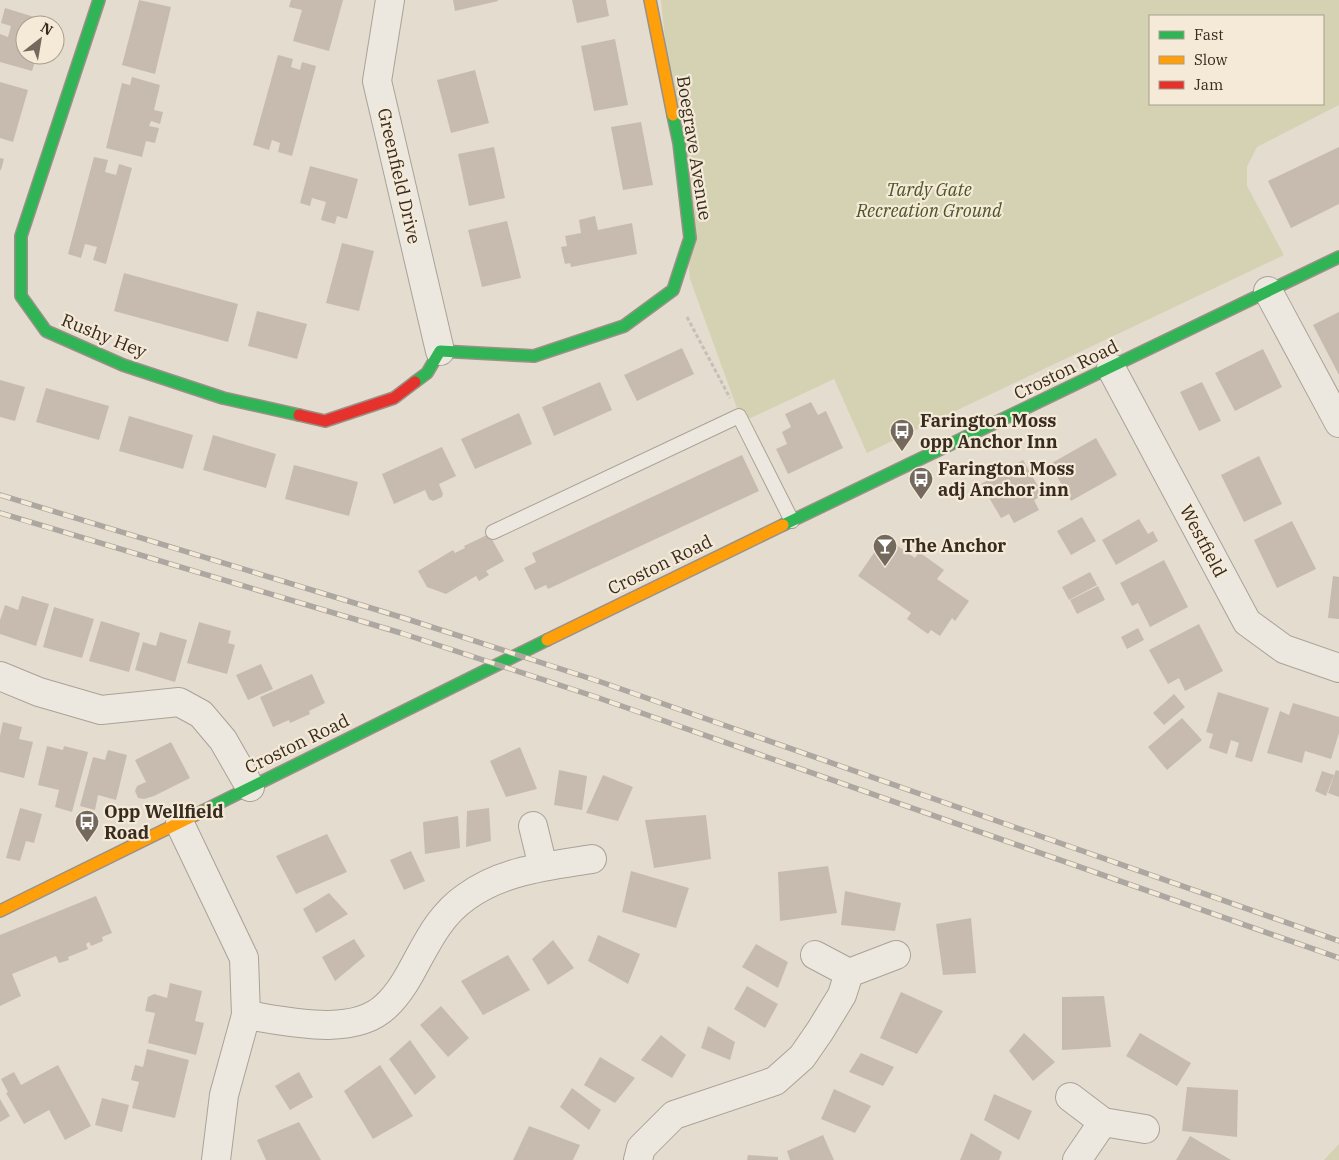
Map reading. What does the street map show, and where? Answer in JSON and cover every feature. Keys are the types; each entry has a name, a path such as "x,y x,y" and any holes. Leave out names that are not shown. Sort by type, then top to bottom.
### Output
{"street":[{"name":"Rushy Hey","path":"99,0 21,236 21,296 46,332 123,365 223,398 326,421 394,398 427,373 440,351"},
{"name":"Greenfield Drive","path":"390,0 377,81 440,351"},
{"name":"Boegrave Avenue","path":"650,0 678,142 690,238 673,290"},
{"name":"Croston Road","path":"0,911 180,824 250,787 792,520 1339,257"},
{"path":"440,351 534,356 624,326 673,290"},
{"path":"1268,291 1339,423"},
{"name":"Westfield","path":"1111,368 1247,622 1284,649 1339,668"},
{"path":"0,676 39,692 101,710 179,702 201,714 223,740 250,787"},
{"path":"180,824 244,958 246,1015 224,1095 216,1160"},
{"path":"533,826 543,867"},
{"path":"246,1015 320,1027 365,1019 385,1007 403,986 439,922 465,897 488,882 543,867 592,859"},
{"path":"815,955 849,973 896,955"},
{"path":"638,1160 641,1148 674,1115 775,1081 802,1057 842,995 849,973"},
{"path":"1070,1097 1103,1122 1146,1129"},
{"path":"1076,1160 1103,1122"}],"lane":[{"path":"493,532 739,416 792,520"}],"path":[{"path":"673,290 739,416"}],"green space":[{"name":"Tardy Gate Recreation Ground","path":"661,0 1339,0 1339,105 1257,147 1247,167 1247,186 1284,255 867,453 834,379 742,422 690,279"},
{"path":"1339,1144 1339,1160 1324,1160"}],"building":[{"path":"139,0 171,7 155,74 122,65"},
{"path":"291,0 343,0 329,51 293,41 302,10 289,7"},
{"path":"453,0 498,0 498,1 455,11"},
{"path":"572,0 606,0 609,16 577,23"},
{"path":"5,8 28,15 15,15 15,65 34,65 32,71 0,62 0,34 8,37 11,26 1,23"},
{"path":"615,39 628,105 594,111 581,46"},
{"path":"278,55 293,59 291,67 300,70 302,62 316,66 292,156 278,152 280,143 272,140 269,150 253,145"},
{"path":"475,70 489,123 451,133 437,80"},
{"path":"132,77 160,85 154,110 163,112 160,124 151,121 149,126 159,128 155,143 146,141 142,157 106,148 122,83 130,85"},
{"path":"0,82 28,90 13,142 0,138"},
{"path":"641,122 653,185 623,190 611,127"},
{"path":"494,147 505,198 469,206 458,154"},
{"path":"1339,147 1339,204 1291,228 1268,181"},
{"path":"94,157 108,160 105,172 116,175 119,164 132,168 106,264 93,260 97,247 85,244 81,258 68,254"},
{"path":"0,158 4,159 1,170 0,170"},
{"path":"310,166 358,179 347,219 337,216 335,224 321,220 326,202 312,198 310,206 300,203"},
{"path":"595,216 598,230 632,223 637,254 571,267 570,263 565,264 561,247 567,246 565,236 581,233 579,220"},
{"path":"507,221 521,278 482,287 468,230"},
{"path":"342,243 374,251 359,311 326,303"},
{"path":"124,273 238,304 228,342 114,311"},
{"path":"257,311 307,324 297,359 248,346"},
{"path":"1339,312 1339,375 1313,325"},
{"path":"682,348 694,374 637,401 624,375"},
{"path":"1263,349 1282,387 1235,411 1215,373"},
{"path":"0,380 25,387 15,421 0,417"},
{"path":"600,382 612,410 554,436 542,407"},
{"path":"1202,382 1221,421 1199,431 1180,392"},
{"path":"46,388 109,406 99,440 36,422"},
{"path":"811,402 818,415 826,411 843,448 788,474 776,449 787,444 782,432 791,427 785,414"},
{"path":"519,413 532,444 475,469 461,439"},
{"path":"129,416 193,435 183,469 119,451"},
{"path":"213,435 276,454 266,488 203,470"},
{"path":"1096,438 1117,475 1071,501 1050,464"},
{"path":"442,447 456,476 439,484 443,494 442,497 433,501 429,499 425,490 394,504 382,474"},
{"path":"742,455 759,491 548,589 546,585 535,590 524,568 536,562 532,553"},
{"path":"1259,456 1282,504 1244,522 1221,475"},
{"path":"1023,460 1043,495 1034,500 1039,510 1014,523 1009,514 1001,518 981,484"},
{"path":"294,465 358,482 349,516 285,499"},
{"path":"1082,517 1096,541 1071,555 1057,531"},
{"path":"1139,519 1148,534 1153,531 1158,541 1116,565 1102,540"},
{"path":"1292,521 1316,569 1277,588 1254,540"},
{"path":"489,534 504,561 486,571 489,575 479,581 476,576 446,594 427,587 418,571 453,550 455,553 465,548 464,546"},
{"path":"885,537 915,558 919,552 944,570 937,579 969,601 955,621 952,618 940,636 931,630 928,634 907,619 911,613 858,576"},
{"path":"1164,560 1188,607 1150,627 1138,603 1132,606 1120,583"},
{"path":"1090,572 1097,585 1069,600 1062,587"},
{"path":"1333,576 1339,577 1339,619 1328,618"},
{"path":"1098,586 1105,600 1077,614 1070,600"},
{"path":"22,596 49,604 36,646 0,634 0,620 5,605 18,610"},
{"path":"54,607 94,619 82,658 43,647"},
{"path":"101,621 140,633 129,672 89,661"},
{"path":"199,622 231,631 228,643 235,645 227,674 187,663"},
{"path":"1199,624 1223,671 1185,691 1179,678 1168,684 1149,650"},
{"path":"1138,628 1144,640 1127,649 1121,637"},
{"path":"160,632 187,640 175,682 135,670 143,642 156,646"},
{"path":"261,664 273,689 248,700 236,675"},
{"path":"312,674 325,703 309,711 310,714 290,723 289,720 273,727 260,697"},
{"path":"1218,692 1269,708 1252,762 1235,757 1239,743 1231,740 1227,754 1209,748 1213,734 1206,732"},
{"path":"1174,694 1185,707 1164,725 1153,713"},
{"path":"1293,703 1339,717 1339,733 1331,759 1305,751 1302,763 1267,753 1280,711 1289,715"},
{"path":"1182,718 1202,740 1167,770 1148,747"},
{"path":"3,722 22,727 19,739 33,742 24,778 0,772 0,736"},
{"path":"171,742 190,778 154,796 144,799 138,798 135,791 137,786 146,782 135,760"},
{"path":"47,746 63,750 64,746 88,752 72,812 55,807 59,790 38,785"},
{"path":"520,747 537,789 506,797 490,761"},
{"path":"108,750 127,755 116,800 98,795 95,810 80,806 93,757 105,760"},
{"path":"559,770 587,776 582,810 554,805"},
{"path":"1336,770 1339,771 1339,797 1328,793"},
{"path":"1322,771 1334,775 1326,796 1315,791"},
{"path":"603,775 633,787 618,821 586,813"},
{"path":"20,808 42,814 34,843 26,841 20,861 6,858"},
{"path":"489,808 491,841 466,847 467,811"},
{"path":"706,815 711,859 654,868 645,820"},
{"path":"458,816 460,848 425,854 423,822"},
{"path":"327,834 347,872 296,894 276,856"},
{"path":"411,851 425,881 404,890 390,860"},
{"path":"828,866 837,913 780,921 778,872"},
{"path":"631,871 689,888 676,928 622,912"},
{"path":"845,891 901,903 895,931 841,925"},
{"path":"329,893 348,914 316,933 303,909"},
{"path":"96,896 112,933 102,937 103,941 91,946 89,942 86,944 88,949 68,957 69,960 59,963 56,956 12,974 21,996 0,1006 0,935"},
{"path":"971,918 976,973 943,975 936,924"},
{"path":"598,935 640,954 628,984 588,961"},
{"path":"354,939 365,956 335,981 322,957"},
{"path":"553,940 574,968 548,985 532,959"},
{"path":"756,944 788,962 778,988 742,967"},
{"path":"508,955 530,990 483,1015 461,981"},
{"path":"170,983 202,991 195,1021 204,1023 196,1055 148,1043 155,1013 145,1011 148,997 154,994 167,998"},
{"path":"747,986 778,1004 765,1028 734,1009"},
{"path":"901,992 943,1011 917,1054 880,1038"},
{"path":"1104,996 1111,1047 1062,1050 1062,997"},
{"path":"441,1006 469,1038 448,1057 420,1025"},
{"path":"708,1026 735,1042 730,1060 701,1048"},
{"path":"1024,1033 1055,1062 1033,1081 1009,1051"},
{"path":"1140,1033 1191,1063 1177,1086 1126,1056"},
{"path":"661,1035 686,1055 672,1078 641,1060"},
{"path":"410,1040 436,1077 415,1095 389,1059"},
{"path":"147,1049 189,1060 175,1118 132,1108 139,1082 131,1080 135,1065 143,1067"},
{"path":"861,1053 894,1067 883,1086 849,1072"},
{"path":"600,1057 635,1078 615,1103 584,1085"},
{"path":"58,1065 91,1126 65,1140 49,1110 24,1124 6,1093 8,1092 1,1079 14,1072 21,1085"},
{"path":"380,1065 413,1116 373,1139 344,1091"},
{"path":"299,1072 313,1097 290,1110 275,1086"},
{"path":"1187,1087 1238,1090 1237,1137 1182,1131"},
{"path":"572,1088 601,1110 589,1130 560,1107"},
{"path":"834,1089 871,1106 855,1133 821,1119"},
{"path":"994,1094 1032,1111 1019,1140 984,1120"},
{"path":"102,1098 129,1105 122,1132 95,1125"},
{"path":"0,1099 10,1116 0,1122"},
{"path":"299,1122 321,1160 266,1160 257,1140"},
{"path":"529,1126 580,1145 573,1160 513,1160"},
{"path":"971,1133 1002,1152 999,1160 960,1160"},
{"path":"823,1135 834,1160 790,1160 787,1151"},
{"path":"1190,1136 1231,1160 1176,1160"},
{"path":"748,1155 778,1157 778,1160 747,1160"}],"railway":[{"path":"0,495 407,619 601,682 1339,941"},
{"path":"0,513 401,633 596,697 1339,958"}],"traffic: fast":[{"path":"99,0 21,236 21,296 46,331 123,365 223,398 299,415"},
{"path":"415,382 427,373 440,351 534,356 624,326 673,290 690,238 679,143 673,115"},
{"path":"783,525 1339,257"},
{"path":"203,811 547,640"}],"traffic: slow":[{"path":"650,0 673,115"},
{"path":"547,640 783,525"},
{"path":"0,911 203,811"}],"traffic: jam":[{"path":"299,415 325,421 394,398 415,382"}],"place":[{"name":"Farington Moss opp Anchor Inn","path":"902,452"},
{"name":"Farington Moss adj Anchor inn","path":"921,500"},
{"name":"The Anchor","path":"885,567"},
{"name":"Opp Wellfield Road","path":"87,843"}]}
